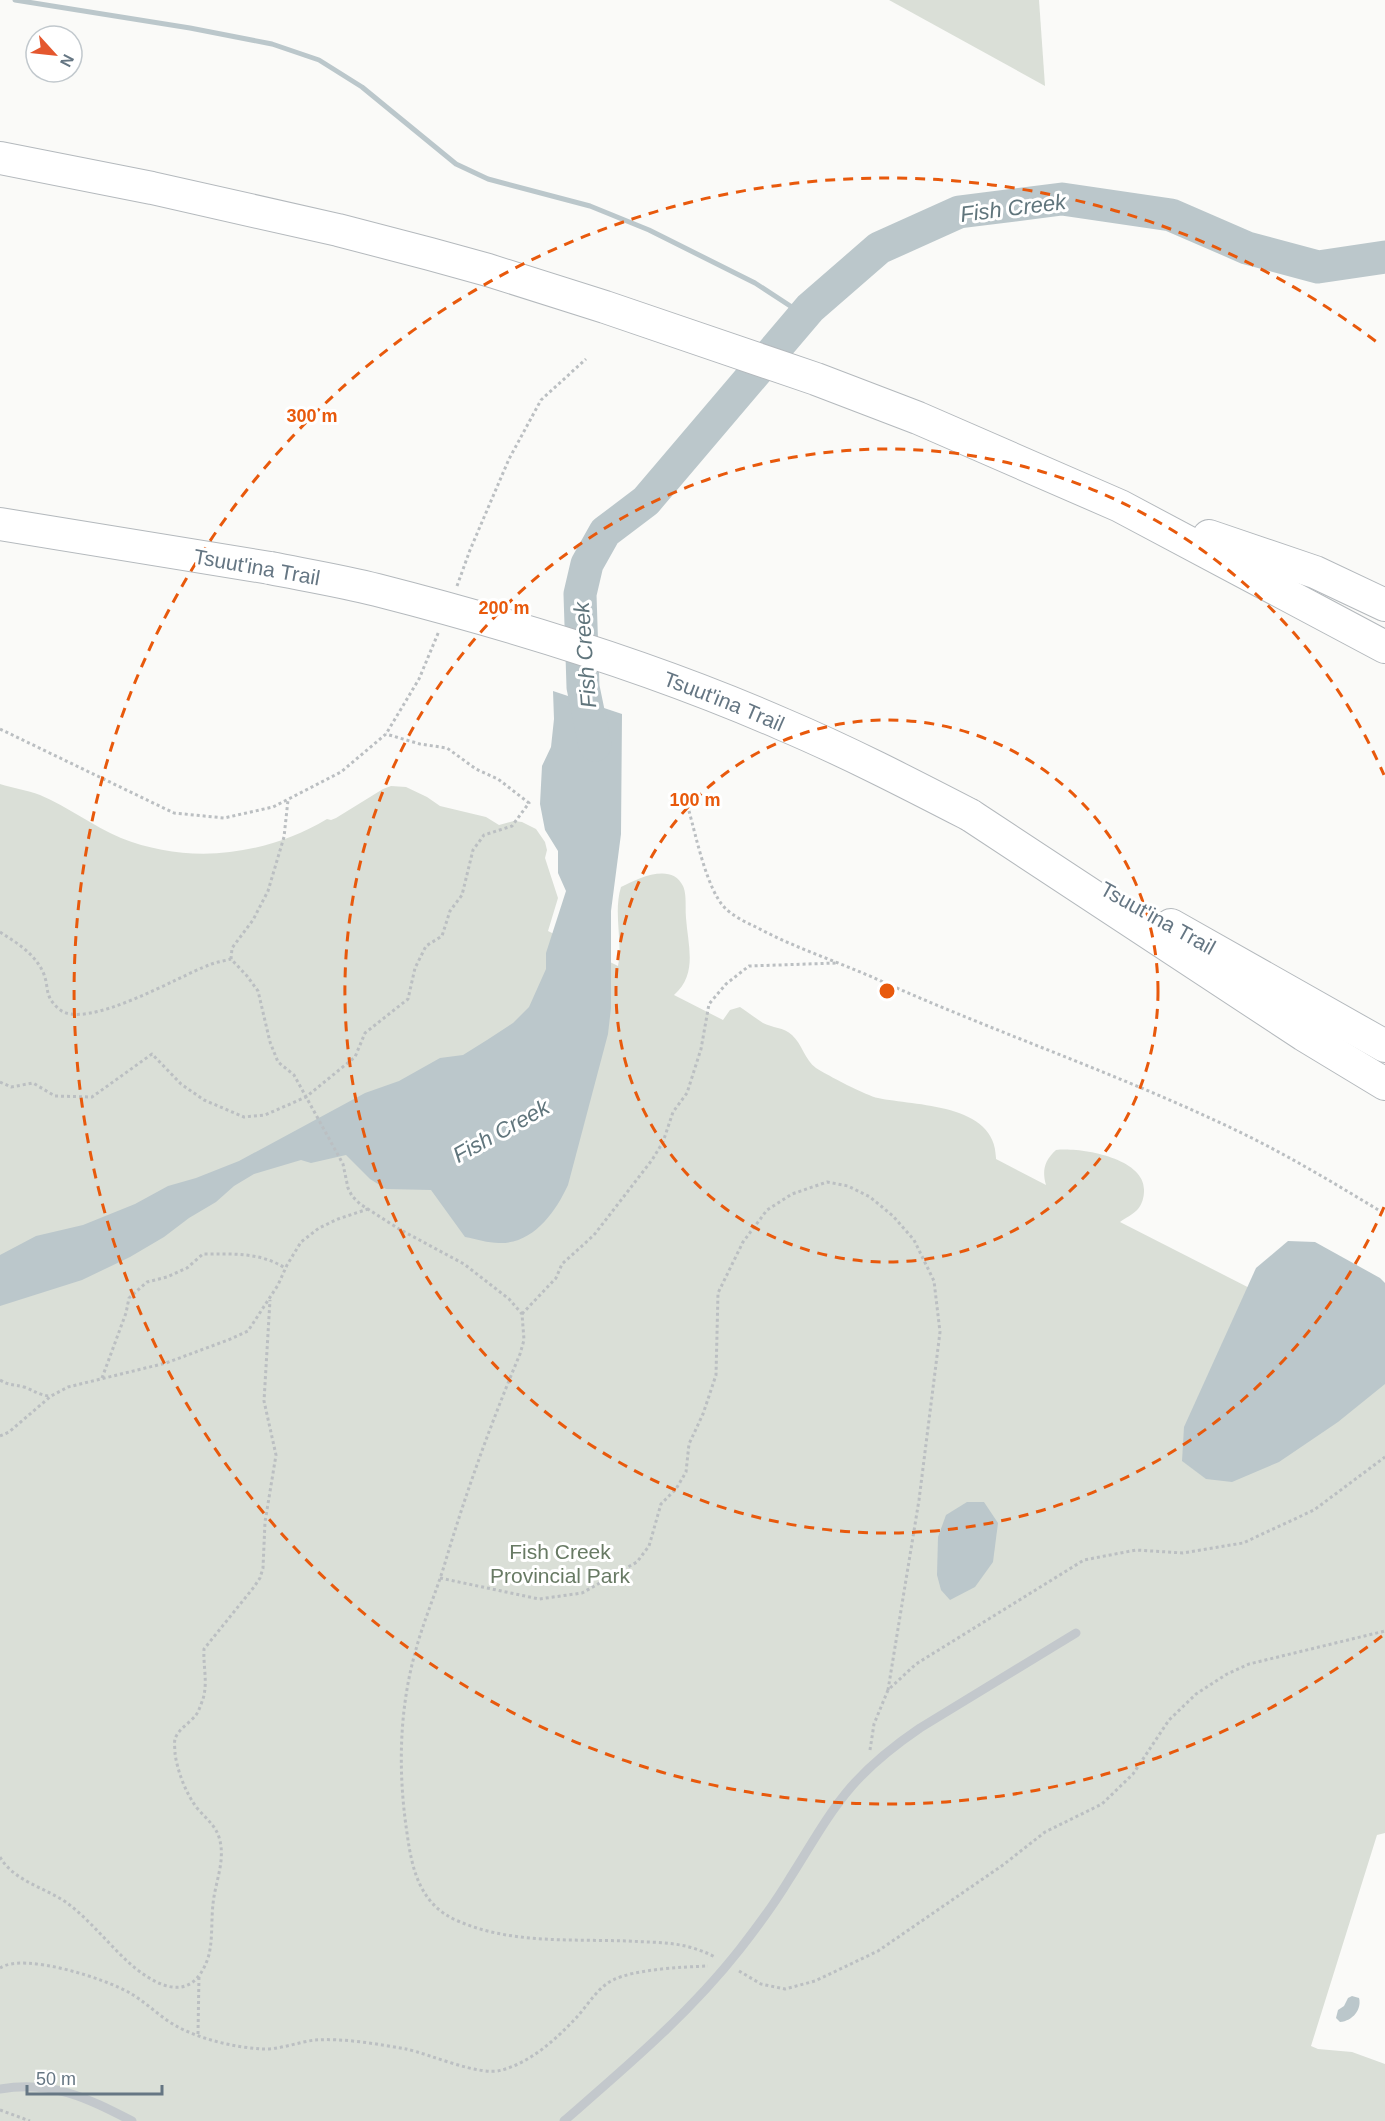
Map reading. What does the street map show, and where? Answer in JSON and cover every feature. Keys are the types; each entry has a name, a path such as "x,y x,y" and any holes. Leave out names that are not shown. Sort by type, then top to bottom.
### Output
{"highway":[{"path":"0,158 187,196 338,230 430,254 594,303 816,379 918,418 1120,506 1385,647"},
{"path":"1120,506 1315,572 1385,605"},
{"name":"Tsuut'ina Trail","path":"0,524 270,568 375,590 550,639 623,663 780,723 870,763 970,815 1294,993 1385,1046"},
{"path":"970,815 1304,1035 1385,1084"}],"lane":[{"path":"564,2121 667,2030 695,2002 765,1916 833,1810 866,1772 920,1728 1076,1633"},
{"path":"0,2089 53,2087 80,2096 132,2121"}],"path":[{"path":"453,595 509,459 541,400 586,359"},
{"path":"0,729 174,813 224,818 273,807 341,772 386,734 419,680 440,626"},
{"path":"0,1082 11,1087 33,1083 55,1096 92,1097 152,1054 181,1084 204,1100 244,1117 265,1114 306,1097 355,1057 365,1033 408,999 415,968 426,946 442,936 450,911 462,895 473,850 484,835 512,826 529,802 498,779 476,769 447,748 420,744 386,734"},
{"path":"288,799 284,837 268,891 253,920 232,948 231,959 258,991 270,1042 278,1062 294,1076 310,1104 343,1164 352,1196 360,1204 399,1229 464,1264 509,1299 522,1314 524,1340 520,1354 477,1462 414,1655 405,1698 402,1732 405,1822 410,1855 421,1890 428,1900 447,1916 484,1930 520,1936 680,1943 708,1953 762,1984 785,1989 815,1981 878,1951 1003,1865 1045,1832 1102,1804 1133,1774 1169,1720 1196,1694 1227,1674 1249,1664 1385,1631"},
{"path":"689,811 713,891 724,908 744,921 783,942 841,963 945,1010 1083,1064 1228,1126 1339,1186 1385,1214"},
{"path":"0,932 25,948 34,959 44,973 49,999 61,1011 76,1013 112,1007 149,994 209,965 231,959"},
{"path":"522,1314 556,1278 562,1264 594,1235 652,1160 663,1142 674,1112 687,1093 701,1049 709,1004 726,984 750,966 841,963"},
{"path":"440,1578 539,1599 582,1593 637,1562 649,1546 661,1504 686,1472 689,1444 703,1414 716,1375 718,1293 743,1242 767,1209 792,1194 827,1182 848,1186 870,1197 893,1216 914,1240 934,1281 940,1332 919,1500 888,1690 874,1724 866,1772"},
{"path":"0,1437 15,1428 51,1396 79,1382 166,1363 248,1331 270,1300 285,1268 301,1242 319,1228 368,1209"},
{"path":"102,1378 126,1313 129,1298 147,1281 167,1277 187,1268 203,1254 242,1254 272,1260 285,1268"},
{"path":"0,1857 11,1870 25,1880 68,1903 133,1966 159,1983 170,1988 181,1988 191,1983 208,1960 213,1901 222,1852 215,1827 197,1808 177,1766 175,1740 195,1716 203,1698 206,1683 204,1649 254,1587 263,1568 265,1522 276,1455 264,1401 270,1300"},
{"path":"0,1380 8,1385 24,1387 40,1395 51,1396"},
{"path":"888,1690 916,1664 1084,1560 1136,1550 1183,1553 1243,1543 1314,1510 1385,1457"},
{"path":"0,1968 4,1965 24,1962 72,1971 108,1983 131,1993 179,2028 224,2044 264,2049 317,2040 369,2043 408,2049 483,2071 500,2071 522,2063 546,2046 576,2018 596,1993 612,1980 672,1968 727,1965"},
{"path":"198,2034 199,1973"},
{"path":"0,2110 30,2121"}],"green space":[{"path":"889,0 1039,0 1045,86"},
{"name":"Fish Creek Provincial Park","path":"0,784 40,795 121,838 173,852 200,854 253,848 278,841 303,832 327,819 336,818 383,789 391,786 406,787 440,806 486,817 499,825 514,821 536,829 545,842 547,850 545,858 558,898 548,931 618,966 618,907 621,887 645,876 663,873 671,875 678,879 684,890 690,959 686,978 674,995 723,1020 730,1010 740,1007 763,1023 789,1032 816,1068 865,1093 878,1098 951,1110 969,1117 983,1127 993,1141 996,1159 1046,1185 1045,1166 1056,1150 1080,1150 1110,1157 1123,1163 1134,1170 1142,1180 1144,1193 1138,1209 1120,1222 1385,1357 1385,1833 1377,1835 1311,2046 1318,2049 1352,2052 1385,2064 1385,2121 0,2121"}],"water":[{"path":"553,691 622,714 621,834 611,911 611,1008 608,1034 568,1185 557,1206 541,1225 522,1238 511,1242 495,1243 465,1237 431,1190 386,1189 370,1179 346,1155 311,1163 301,1160 254,1174 164,1237 130,1257 82,1280 0,1306 0,1255 36,1236 83,1225 135,1204 168,1186 239,1161 365,1093 399,1081 440,1058 463,1055 513,1023 529,1007 546,969 546,953 566,891 558,873 558,851 545,830 540,804 542,766 551,747 554,719"},
{"path":"1288,1241 1315,1242 1385,1283 1385,1384 1338,1422 1279,1462 1232,1482 1206,1479 1182,1461 1184,1427 1256,1268"},
{"path":"967,1502 984,1502 998,1523 993,1562 975,1587 950,1600 941,1590 937,1575 938,1537 946,1515"},
{"path":"1352,1996 1359,1998 1358,2010 1353,2017 1340,2022 1336,2018 1338,2010"}],"waterway":[{"path":"15,0 190,28 272,44 319,60 362,87 456,164 488,179 590,206 649,230 755,283 804,315"},
{"name":"Fish Creek","path":"595,745 583,687 580,594 587,564 605,532 646,501 810,308 879,248 959,212 1062,199 1171,215 1247,248 1318,267 1385,257"}]}
